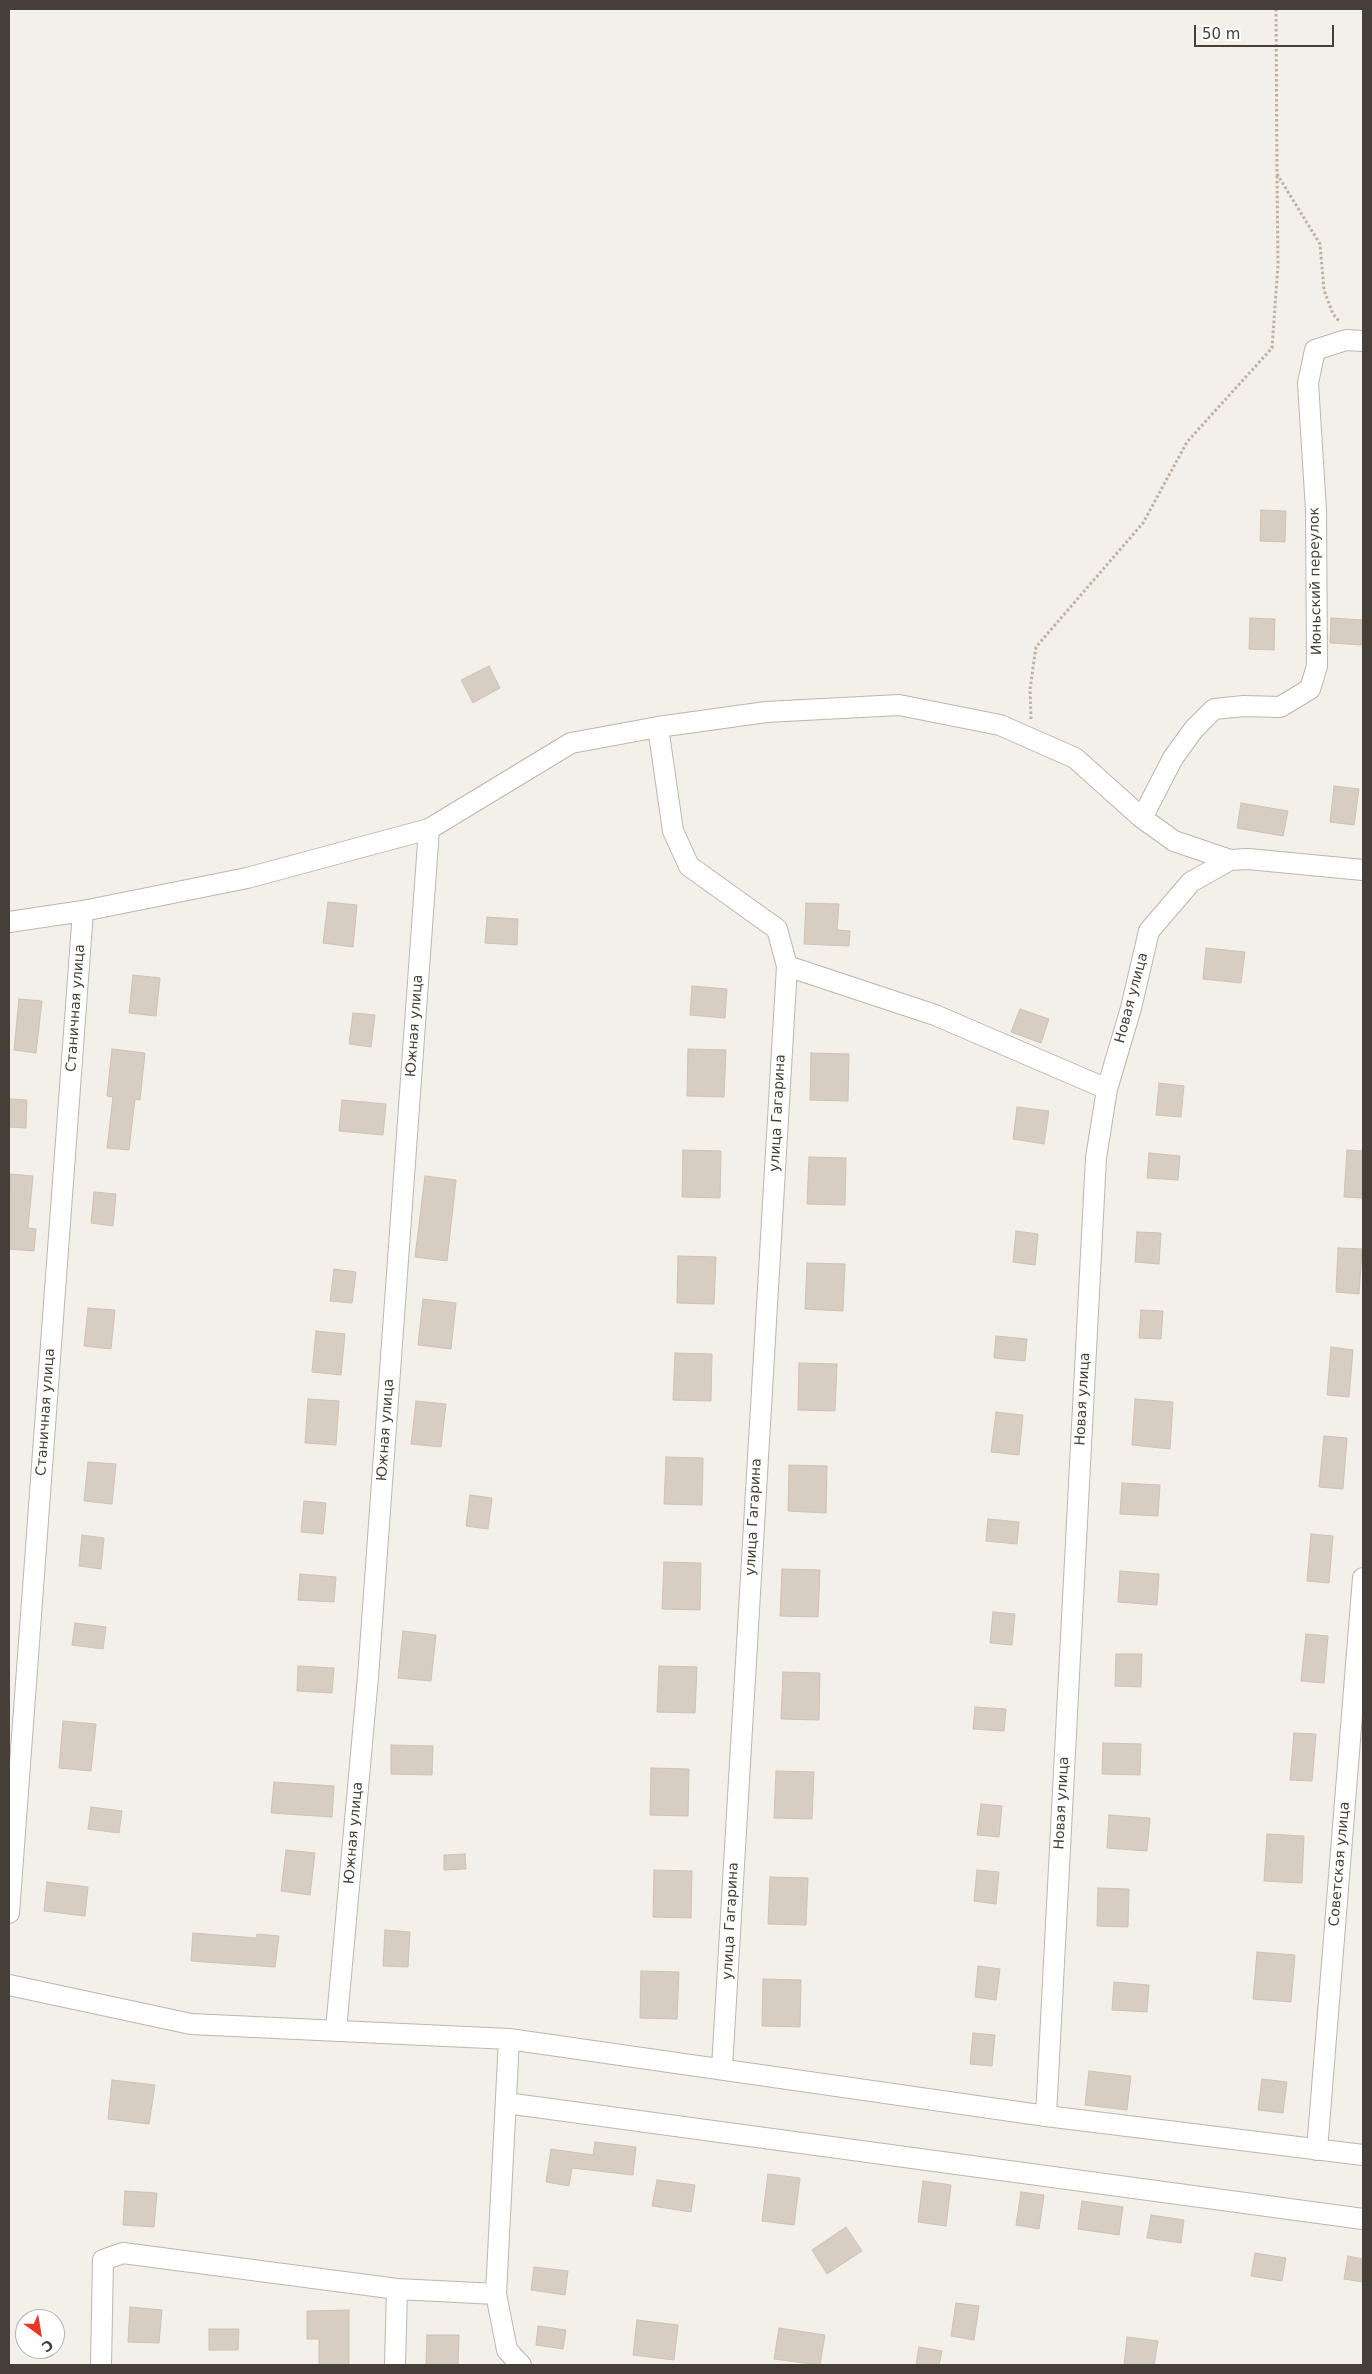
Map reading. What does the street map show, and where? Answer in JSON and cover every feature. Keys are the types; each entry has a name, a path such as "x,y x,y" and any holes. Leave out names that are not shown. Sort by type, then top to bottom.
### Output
{"street":[{"name":"Июньский переулок","path":"1142,818 1173,758 1194,729 1214,709 1244,706 1280,706 1310,690 1317,666 1316,510 1308,383 1315,350 1346,340 1363,341"},
{"path":"9,922 83,911 247,878 428,829 571,743 658,727 766,712 898,705 1000,725 1075,758 1142,818 1174,841 1230,860"},
{"name":"улица Гагарина","path":"658,727 673,831 689,866 777,929 787,966 722,2068"},
{"name":"Южная улица","path":"336,2030 368,1677 428,829"},
{"name":"Новая улица","path":"1046,2116 1096,1158 1106,1089 1131,1008 1149,931 1191,882 1230,860 1248,859 1363,870"},
{"name":"Станичная улица","path":"9,1913 83,911"},
{"path":"787,966 935,1015 1106,1089"},
{"name":"Советская улица","path":"1317,2150 1363,1578"},
{"path":"9,1985 191,2024 509,2039 722,2068 1046,2116 1363,2155"},
{"path":"509,2039 496,2294 507,2350 521,2365"},
{"path":"506,2103 1363,2219"},
{"path":"101,2365 103,2260 123,2253 397,2288 496,2294"},
{"path":"395,2365 397,2288"}],"path":[{"path":"1031,739 1030,689 1036,647 1143,524 1187,442 1272,348 1278,266 1276,9"},
{"path":"1277,174 1320,244 1324,290 1333,314 1345,327"}],"building":[{"path":"1261,510 1286,511 1285,542 1260,541"},
{"path":"1250,618 1275,619 1274,650 1249,649"},
{"path":"1331,618 1363,620 1363,645 1330,643"},
{"path":"489,666 500,688 473,703 461,680"},
{"path":"1334,786 1359,789 1354,825 1330,822"},
{"path":"1241,803 1288,811 1283,836 1237,828"},
{"path":"328,902 357,905 353,947 323,943"},
{"path":"806,903 839,904 837,930 850,931 849,946 804,944"},
{"path":"487,917 518,919 517,945 485,943"},
{"path":"1206,948 1245,952 1241,983 1203,979"},
{"path":"133,975 160,978 156,1016 129,1013"},
{"path":"692,986 727,989 725,1018 690,1015"},
{"path":"19,999 42,1001 36,1053 14,1050"},
{"path":"1020,1009 1049,1019 1041,1043 1011,1032"},
{"path":"353,1013 375,1015 371,1047 349,1044"},
{"path":"112,1049 145,1053 140,1100 135,1099 129,1150 107,1148 113,1097 107,1096"},
{"path":"688,1049 726,1050 724,1097 687,1096"},
{"path":"811,1053 849,1054 848,1101 810,1100"},
{"path":"1159,1083 1184,1086 1181,1117 1156,1115"},
{"path":"9,1099 27,1100 26,1128 9,1127"},
{"path":"342,1100 386,1104 383,1135 339,1131"},
{"path":"1017,1107 1049,1111 1044,1144 1013,1139"},
{"path":"683,1150 721,1151 720,1198 682,1197"},
{"path":"1347,1150 1363,1151 1363,1198 1344,1197"},
{"path":"1149,1153 1180,1156 1178,1180 1147,1178"},
{"path":"809,1157 846,1158 845,1205 807,1204"},
{"path":"10,1174 33,1176 28,1228 36,1229 34,1251 9,1249"},
{"path":"425,1176 456,1180 447,1261 415,1257"},
{"path":"94,1192 116,1194 113,1226 91,1223"},
{"path":"1016,1231 1038,1234 1035,1265 1013,1262"},
{"path":"1137,1232 1161,1233 1159,1264 1135,1262"},
{"path":"1338,1248 1362,1249 1359,1294 1336,1292"},
{"path":"678,1256 716,1257 714,1304 677,1303"},
{"path":"807,1263 845,1264 843,1311 805,1309"},
{"path":"334,1269 356,1272 352,1303 330,1301"},
{"path":"423,1299 456,1303 451,1349 418,1345"},
{"path":"88,1308 115,1310 111,1349 84,1346"},
{"path":"1141,1310 1163,1311 1161,1339 1139,1338"},
{"path":"316,1331 345,1334 341,1375 312,1372"},
{"path":"996,1336 1027,1339 1025,1361 994,1358"},
{"path":"1331,1347 1353,1350 1349,1397 1327,1395"},
{"path":"675,1353 712,1354 711,1401 673,1400"},
{"path":"799,1363 837,1364 835,1411 798,1410"},
{"path":"308,1399 339,1401 336,1445 305,1443"},
{"path":"1135,1399 1173,1402 1170,1449 1132,1445"},
{"path":"416,1401 446,1404 441,1447 411,1444"},
{"path":"996,1412 1023,1415 1019,1455 991,1452"},
{"path":"1324,1436 1347,1438 1343,1489 1319,1487"},
{"path":"666,1457 703,1458 702,1505 664,1504"},
{"path":"88,1462 116,1464 112,1504 84,1501"},
{"path":"789,1465 827,1466 826,1513 788,1511"},
{"path":"1122,1483 1160,1485 1158,1516 1120,1514"},
{"path":"470,1495 492,1498 488,1529 466,1526"},
{"path":"304,1501 326,1503 323,1534 301,1532"},
{"path":"988,1519 1019,1522 1017,1544 986,1541"},
{"path":"1311,1534 1333,1536 1329,1583 1307,1581"},
{"path":"82,1535 104,1538 101,1569 79,1566"},
{"path":"664,1562 701,1563 700,1610 662,1609"},
{"path":"782,1569 820,1570 818,1617 780,1616"},
{"path":"1120,1571 1159,1574 1157,1605 1118,1602"},
{"path":"300,1574 336,1577 334,1602 298,1600"},
{"path":"993,1612 1015,1614 1012,1645 990,1643"},
{"path":"75,1623 106,1627 103,1649 72,1645"},
{"path":"403,1631 436,1635 431,1681 398,1678"},
{"path":"1306,1634 1328,1636 1324,1683 1301,1681"},
{"path":"1116,1654 1142,1654 1141,1687 1115,1686"},
{"path":"298,1666 334,1668 332,1693 297,1691"},
{"path":"659,1666 697,1667 695,1713 657,1712"},
{"path":"783,1672 820,1673 819,1720 781,1719"},
{"path":"975,1707 1006,1709 1004,1731 973,1729"},
{"path":"63,1721 96,1724 91,1771 59,1768"},
{"path":"1294,1733 1316,1734 1312,1781 1290,1780"},
{"path":"1103,1743 1141,1744 1140,1775 1102,1774"},
{"path":"391,1745 433,1746 432,1775 391,1774"},
{"path":"651,1768 689,1769 688,1816 650,1815"},
{"path":"776,1771 814,1772 812,1819 774,1818"},
{"path":"274,1782 334,1786 332,1817 271,1813"},
{"path":"981,1804 1002,1806 999,1837 977,1835"},
{"path":"91,1807 122,1811 119,1833 88,1829"},
{"path":"1109,1815 1150,1818 1147,1851 1107,1848"},
{"path":"1267,1834 1304,1836 1302,1883 1264,1881"},
{"path":"286,1850 315,1853 310,1895 281,1891"},
{"path":"465,1854 466,1869 444,1870 444,1855"},
{"path":"654,1870 692,1871 691,1918 653,1917"},
{"path":"977,1870 999,1872 996,1904 974,1901"},
{"path":"770,1877 808,1878 806,1925 768,1924"},
{"path":"47,1882 88,1887 85,1916 44,1911"},
{"path":"1098,1888 1129,1889 1128,1927 1097,1926"},
{"path":"385,1930 410,1932 408,1967 383,1966"},
{"path":"193,1933 256,1938 257,1934 279,1936 275,1967 191,1961"},
{"path":"1257,1952 1295,1955 1291,2002 1253,1999"},
{"path":"978,1966 1000,1969 996,2000 975,1997"},
{"path":"641,1971 679,1972 677,2019 640,2018"},
{"path":"763,1979 801,1980 800,2027 762,2026"},
{"path":"1114,1982 1149,1985 1147,2012 1112,2010"},
{"path":"973,2033 995,2035 992,2066 970,2064"},
{"path":"1089,2071 1131,2076 1127,2110 1085,2105"},
{"path":"1262,2079 1287,2082 1283,2113 1258,2110"},
{"path":"112,2080 155,2085 149,2124 108,2119"},
{"path":"595,2142 636,2147 633,2175 572,2168 569,2186 546,2182 551,2149 593,2155"},
{"path":"768,2174 800,2178 794,2225 762,2221"},
{"path":"657,2180 695,2185 691,2212 652,2206"},
{"path":"923,2181 951,2185 946,2226 918,2222"},
{"path":"125,2191 157,2193 154,2227 123,2225"},
{"path":"1021,2192 1044,2195 1039,2229 1016,2225"},
{"path":"1082,2201 1123,2207 1119,2235 1078,2229"},
{"path":"1151,2215 1184,2220 1181,2243 1147,2238"},
{"path":"846,2227 862,2251 827,2274 812,2250"},
{"path":"1255,2253 1286,2258 1282,2281 1251,2276"},
{"path":"1348,2256 1363,2259 1363,2282 1344,2279"},
{"path":"534,2267 568,2271 565,2295 531,2290"},
{"path":"956,2303 979,2306 974,2340 951,2336"},
{"path":"130,2307 162,2310 159,2343 128,2342"},
{"path":"349,2310 349,2365 319,2365 319,2339 307,2339 307,2311"},
{"path":"637,2320 678,2325 674,2360 633,2355"},
{"path":"538,2326 566,2330 563,2349 536,2345"},
{"path":"779,2328 825,2335 820,2365 774,2359"},
{"path":"209,2329 239,2329 238,2350 209,2350"},
{"path":"427,2335 459,2335 458,2365 426,2365"},
{"path":"1127,2337 1158,2341 1154,2365 1124,2365"},
{"path":"919,2347 942,2351 939,2365 916,2365"}]}
